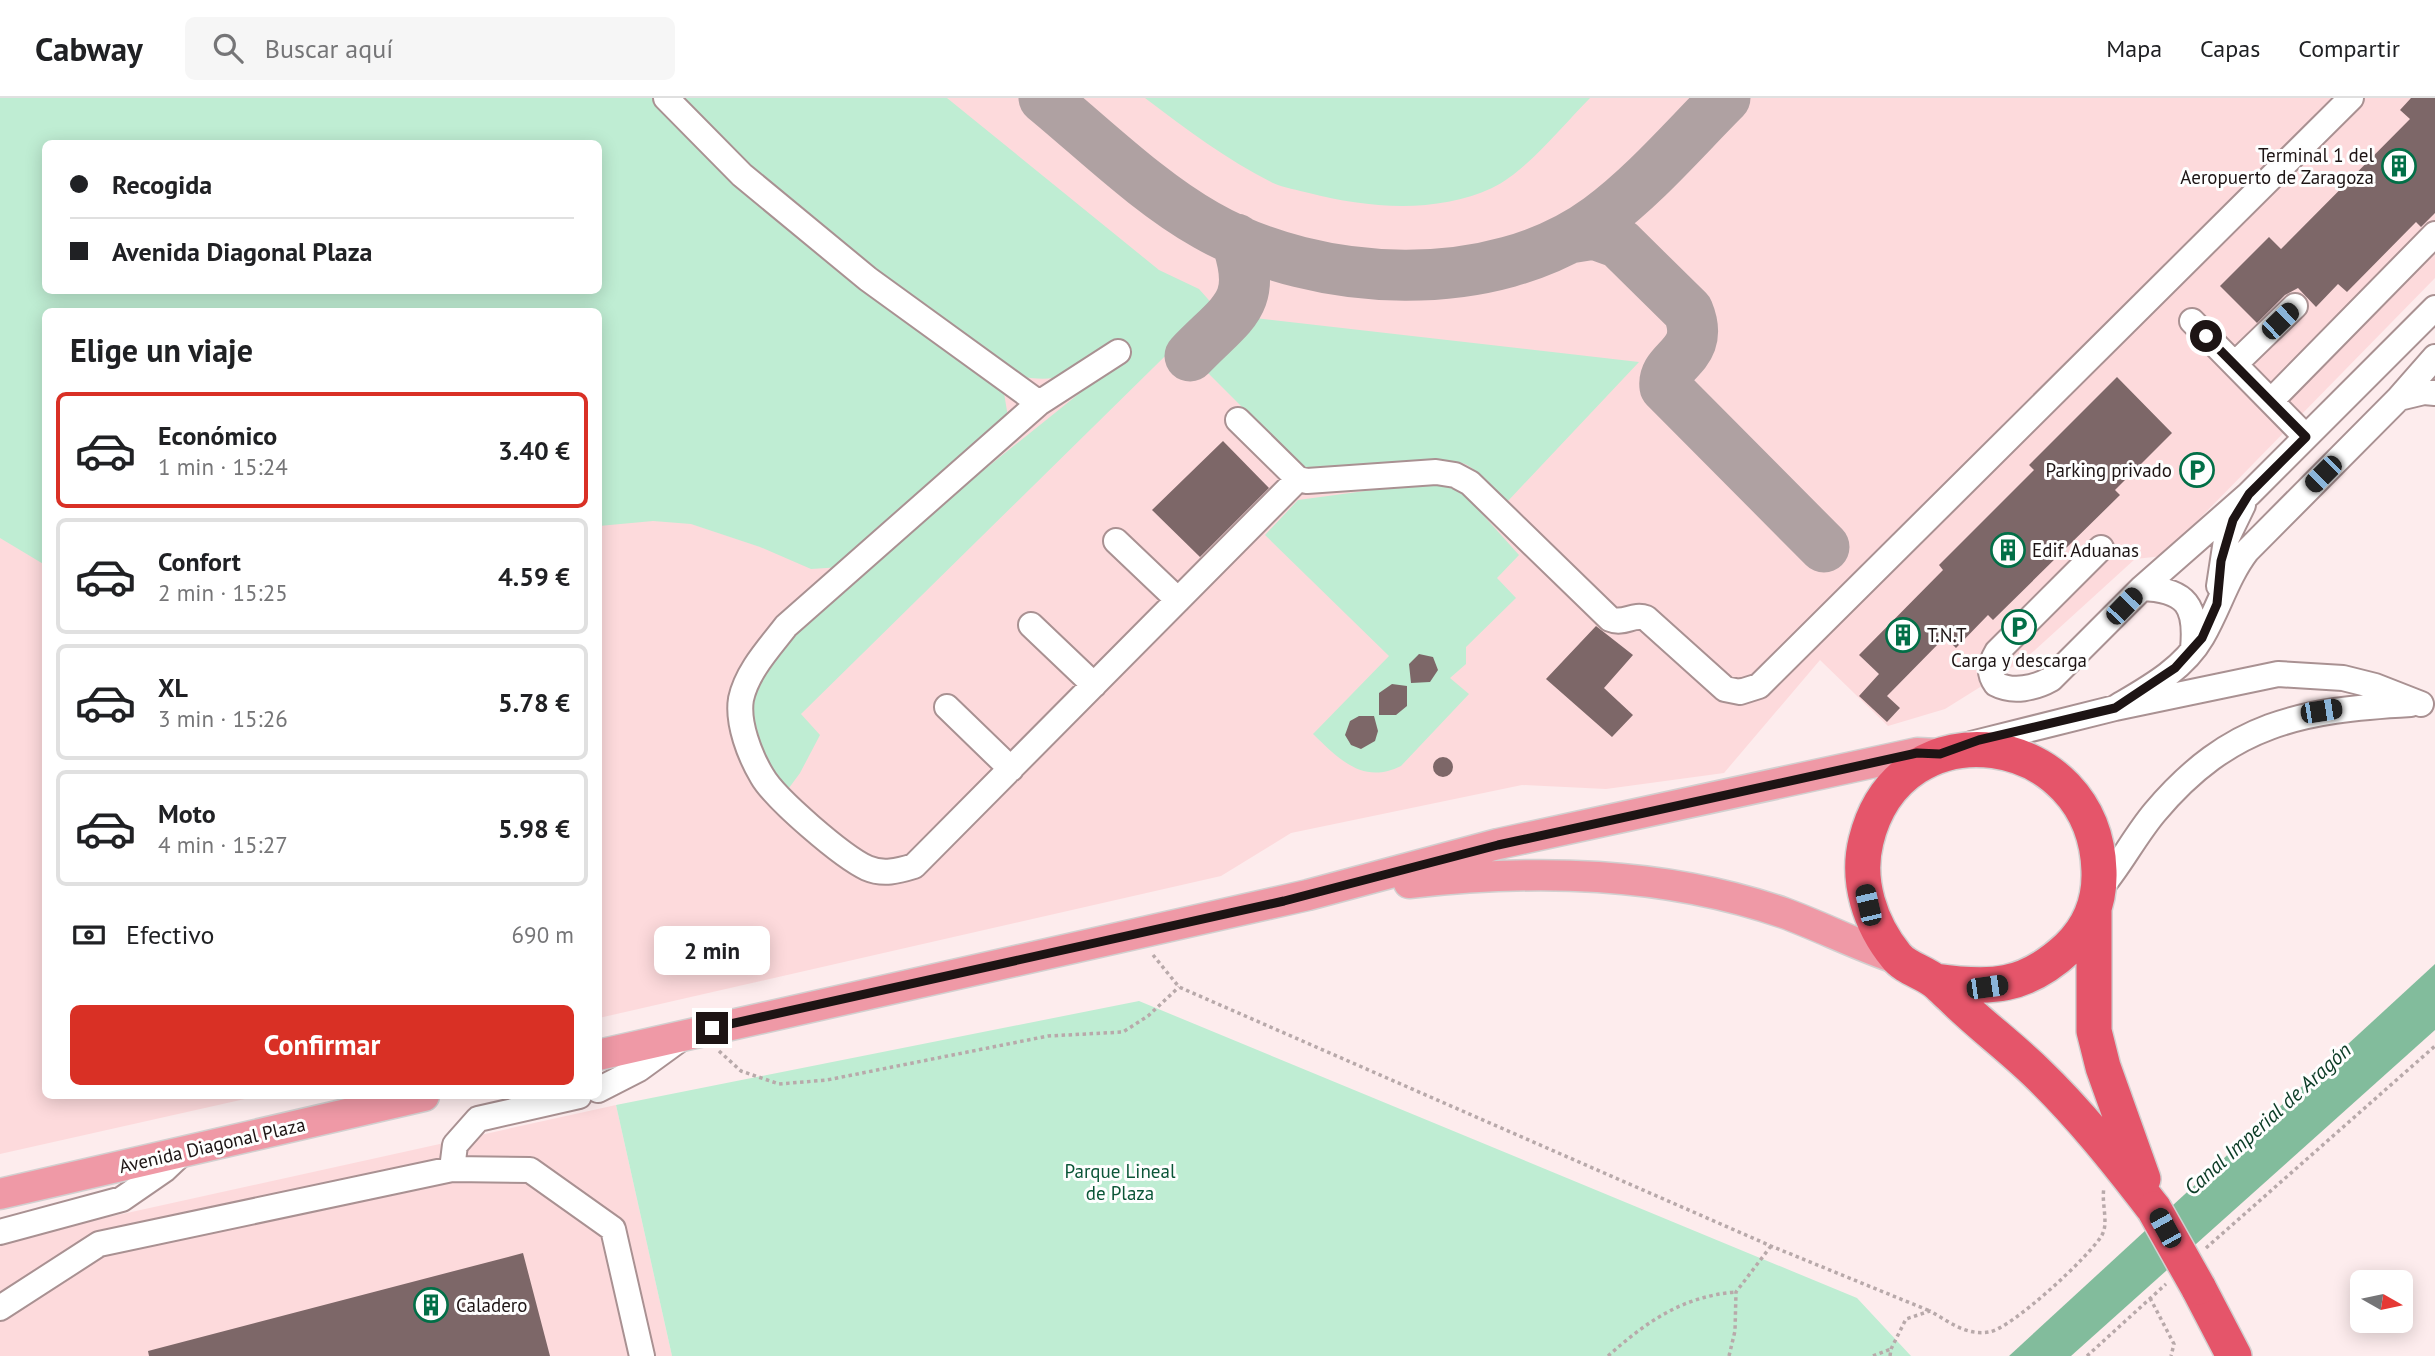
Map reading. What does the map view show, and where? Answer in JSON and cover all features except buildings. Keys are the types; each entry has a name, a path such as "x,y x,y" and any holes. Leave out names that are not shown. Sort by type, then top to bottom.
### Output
{"highway":[{"path":"2154,1209 2112,1155 2035,1071 1935,981 1898,959 1868,905 1864,885 1864,849 1869,830 1886,798 1914,771 1950,751 2017,757 2048,771 2063,783 2082,808 2095,836 2097,900 2094,1031 2116,1107 2154,1209 2234,1356"},
{"path":"1935,981 1987,987 2022,979 2066,950 2097,900"}],"main road":[{"path":"602,1054 1138,935 1308,895 1498,845 1917,753 1950,751"},
{"path":"1308,895 1507,875 1603,876 1663,883 1724,896 1784,913 1898,959"},
{"name":"Avenida Diagonal Plaza","path":"0,1194 411,1099"}],"street":[{"path":"666,98 742,176 847,262 1039,403"},
{"path":"1238,420 1298,479 1307,481 1436,472 1455,475 1470,483 1495,504 1610,619 1617,622 1640,616 1646,618 1725,689 1740,692 1759,686 2351,98"},
{"path":"2271,401 2435,234"},
{"path":"2235,365 2295,306"},
{"path":"2101,548 1997,652 1991,662 1990,672 1996,684 2018,689 2042,684 2051,679 2142,588 2249,494 2435,308"},
{"path":"2192,321 2306,437"},
{"path":"1118,352 1039,403 786,626 757,664 741,699 744,735 762,778 829,841 867,868 891,873 914,866 1298,479"},
{"path":"2115,708 2161,680 2193,649 2228,578 2248,551 2399,398 2435,357"},
{"path":"2399,398 2424,392 2435,393"},
{"path":"2217,604 2226,540 2249,494"},
{"path":"1116,541 1178,600"},
{"path":"2142,588 2162,589 2183,599 2190,607 2193,619 2193,649"},
{"path":"1031,625 1094,685"},
{"path":"1950,751 1979,740 2115,708 2226,683 2287,674 2343,678 2428,704"},
{"path":"2097,900 2154,812 2210,760 2242,739 2306,714 2347,707 2428,704"},
{"path":"947,707 1011,769"},
{"path":"602,1088 651,1062 699,1031"},
{"path":"452,1169 455,1145 478,1119 566,1099"},
{"path":"0,1231 122,1199 164,1170 184,1152"},
{"path":"0,1308 99,1244 452,1169 530,1170 613,1229 642,1356"}],"path":[{"path":"1138,935 1179,987 1771,1246 1930,1311 1965,1331 1990,1332 2010,1322 2087,1254 2104,1233 2103,1193 2112,1155"},
{"path":"699,1031 741,1071 779,1084 827,1080 1048,1036 1123,1032 1147,1016 1179,987"},
{"path":"2087,1356 2150,1298 2189,1274 2435,1046"},
{"path":"1729,1356 1735,1331 1736,1292 1771,1246"},
{"path":"1608,1356 1653,1319 1675,1306 1715,1294 1736,1292"},
{"path":"2150,1298 2174,1344 2171,1356"},
{"path":"1890,1356 1906,1320 1930,1311"},
{"path":"1873,1356 1891,1349"}],"shaded area":[{"path":"0,98 2435,98 2435,278 2163,556 2135,559 2025,659 1945,709 1888,726 1820,660 1724,773 1606,789 1522,785 1291,833 1221,876 602,1017 602,308 42,308 42,1099 245,1099 0,1154"},
{"path":"616,1105 672,1356 0,1356 0,1241"}],"green space":[{"path":"0,98 660,98 1004,393 1008,417 842,567 811,569 760,547 691,524 653,521 602,526 602,308 42,308 42,563 0,538"},
{"path":"669,98 947,98 1159,270 1199,289 1215,307 801,714 820,735 800,773 786,792 762,761 750,708 761,675 779,644 888,547 1132,351 1121,339 1080,368 1056,378 1042,379 1006,373 727,153"},
{"path":"1145,98 1590,98 1531,160 1505,181 1448,202 1401,206 1331,198 1273,183 1223,154"},
{"path":"1255,318 1639,362 1507,502 1478,473 1467,465 1456,462 1419,461 1322,473 1303,468 1208,373 1209,363"},
{"path":"1432,482 1457,486 1519,555 1497,578 1516,598 1466,647 1466,664 1450,678 1469,694 1401,766 1375,773 1363,771 1342,760 1313,734 1389,656 1265,535 1298,500"},
{"name":"Parque Lineal de Plaza","path":"1139,1001 1857,1298 1911,1356 672,1356 616,1105"}],"water":[{"name":"Canal Imperial de Aragón","path":"2435,964 2435,1030 2071,1356 2009,1356"}],"taxiway":[{"path":"1044,98 1143,182 1206,225 1251,246 1300,262 1352,272 1405,275 1458,272 1509,262 1556,244 1616,206 1725,98"},
{"path":"1569,238 1594,234 1619,243 1688,311 1692,338 1688,348 1670,370 1665,387 1824,547"},
{"path":"1190,356 1230,317 1243,293 1245,279 1236,239"}],"place":[{"name":"Terminal 1 del Aeropuerto de Zaragoza","path":"2399,166"},
{"name":"Parking privado","path":"2197,470"},
{"name":"Edif. Aduanas","path":"2008,550"},
{"name":"Carga y descarga","path":"2019,627"},
{"name":"T.N.T","path":"1903,635"},
{"name":"Caladero","path":"431,1305"}],"route":[{"path":"712,1028 1138,935 1308,895 1498,845 1917,753 1940,754 1961,749 1979,740 2115,708 2161,680 2202,638 2217,604 2221,561 2233,520 2249,494 2306,437 2206,336"}]}
